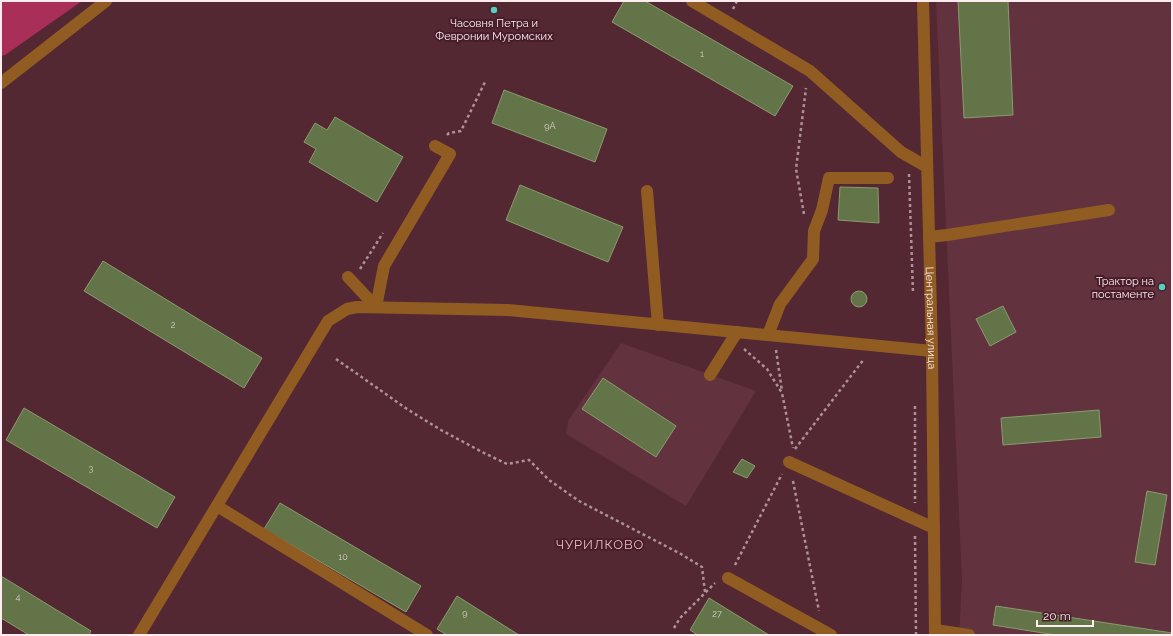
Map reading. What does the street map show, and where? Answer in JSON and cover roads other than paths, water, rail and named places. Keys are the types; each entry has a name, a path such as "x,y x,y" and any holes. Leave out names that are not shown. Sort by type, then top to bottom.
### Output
{"street":[{"path":"1,83 106,1"},
{"path":"692,1 810,71 901,152 927,167"},
{"name":"Центральная улица","path":"923,1 932,352 935,632"},
{"path":"376,307 384,266 450,154 435,146"},
{"path":"772,340 780,304 813,259 814,231 822,210 829,178 888,178"},
{"path":"647,190 658,325"},
{"path":"929,237 947,236 1110,210"},
{"path":"348,277 376,307"},
{"path":"139,635 328,321 347,309 357,307 376,307 508,310 658,325 772,340 932,352"},
{"path":"710,375 735,336"},
{"path":"789,462 934,528"},
{"path":"217,506 427,635"},
{"path":"728,578 827,633"},
{"path":"935,632 969,635"}],"place":[{"name":"Часовня Петра и Февронии Муромских","path":"494,10"},
{"name":"Трактор на постаменте","path":"1162,287"}],"district":[{"name":"ЧУРИЛКОВО","path":"600,544"}]}
